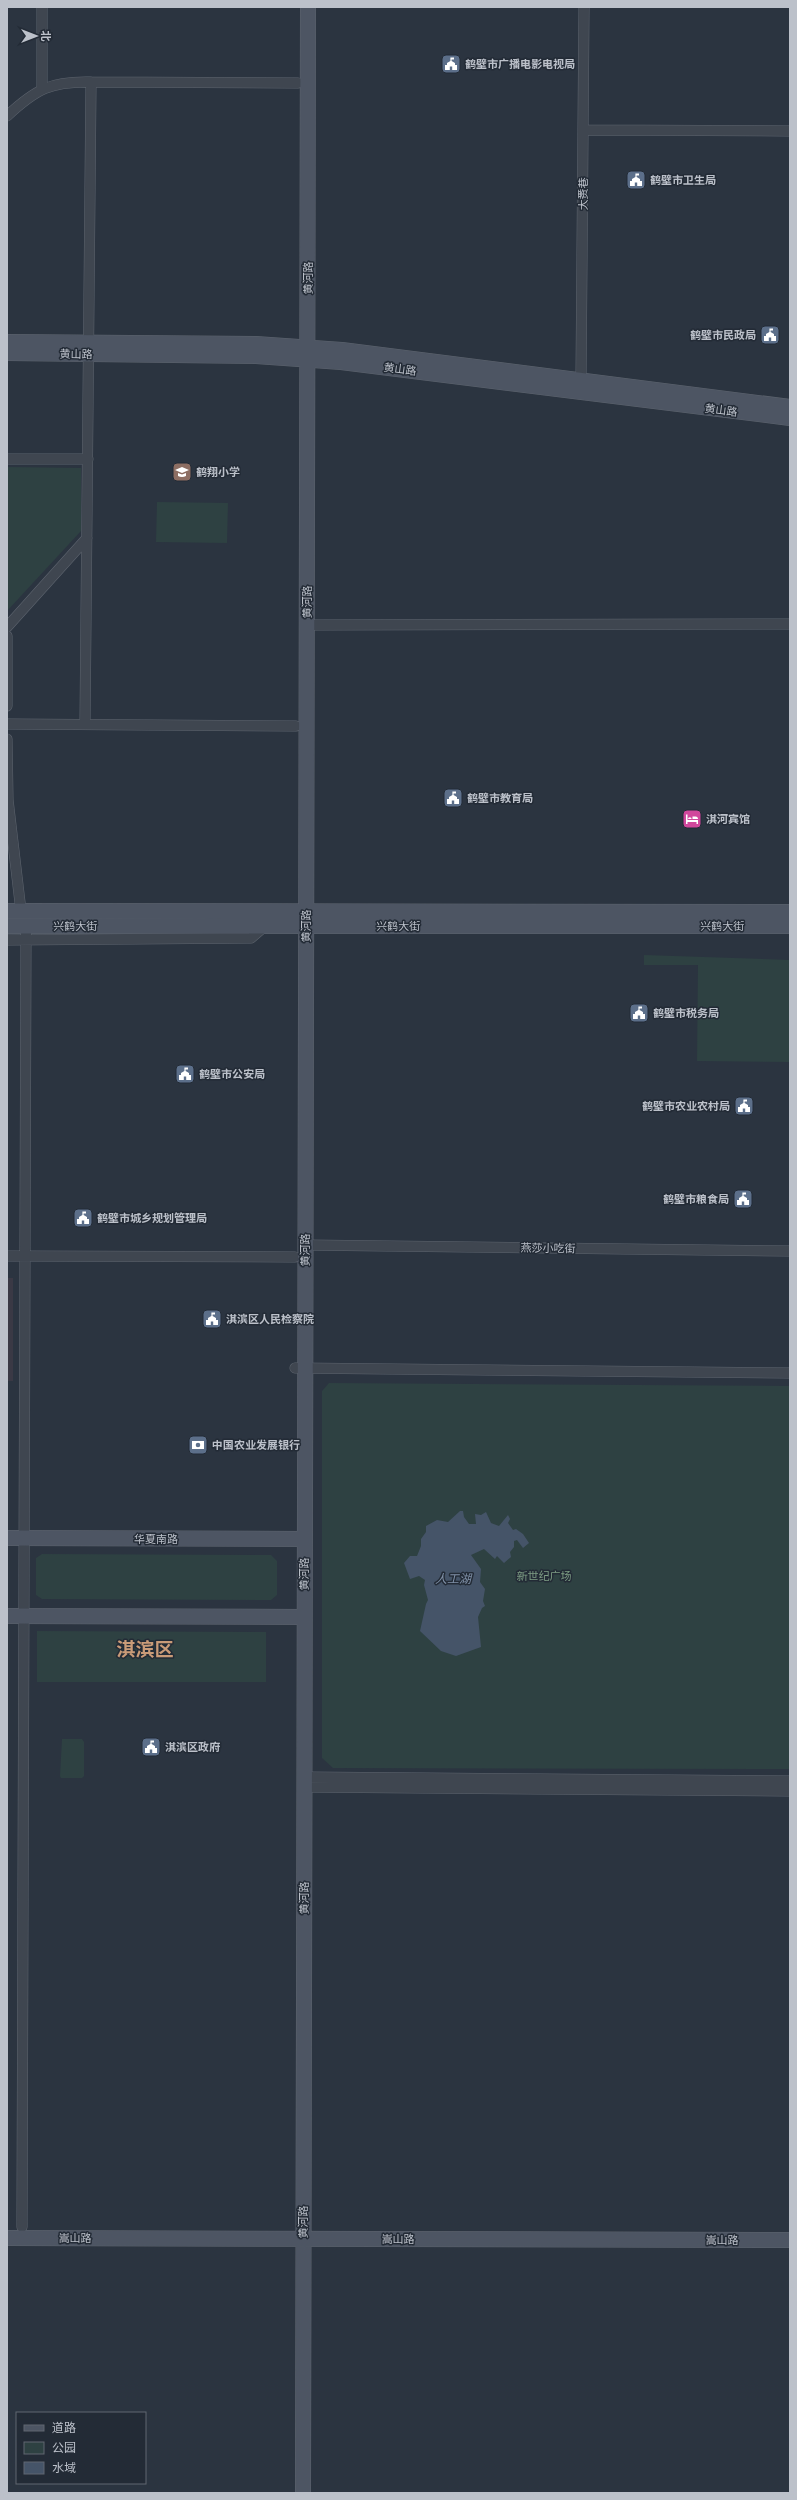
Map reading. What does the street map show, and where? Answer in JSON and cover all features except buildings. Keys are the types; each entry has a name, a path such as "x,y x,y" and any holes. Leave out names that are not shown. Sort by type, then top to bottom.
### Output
{"main road":[{"name":"黄河路","path":"298,7 307,625 295,1257 300,1368"},
{"name":"黄河路","path":"302,2493 298,2234 299,1539 300,1368 305,1245 301,919 296,726 308,7"},
{"name":"黄山路","path":"7,342 89,348"},
{"name":"黄山路","path":"7,353 89,348 256,344 303,353 790,418"},
{"name":"黄山路","path":"303,353 581,380 790,407"},
{"name":"兴鹤大街","path":"14,911 301,919 790,926"},
{"name":"兴鹤大街","path":"7,926 26,933 265,926 301,919 790,912"},
{"name":"华夏南路","path":"7,1538 299,1539"},
{"path":"7,1616 299,1617"},
{"name":"黄河路","path":"292,2493 298,2234 304,1782 299,1617"},
{"name":"嵩山路","path":"14,2227 298,2234 790,2240"},
{"name":"嵩山路","path":"7,2238 790,2230"}],"street":[{"path":"42,7 42,89"},
{"name":"大赉巷","path":"581,380 584,7"},
{"path":"7,116 26,99 42,89 65,81 298,83"},
{"path":"85,724 91,82"},
{"path":"583,130 790,131"},
{"path":"7,459 88,459"},
{"path":"7,627 87,538"},
{"path":"307,625 790,624"},
{"path":"7,636 7,706"},
{"path":"7,724 296,726"},
{"path":"7,740 8,800 14,911"},
{"path":"7,940 26,933 24,1616 14,2227"},
{"name":"燕莎小吃街","path":"305,1245 790,1251"},
{"path":"7,1256 295,1257"},
{"path":"300,1368 790,1373"},
{"path":"304,1782 790,1781"},
{"path":"304,1782 790,1791"}],"shaded area":[{"path":"7,1278 13,1278 13,1381 7,1381"}],"green space":[{"path":"7,467 81,468 81,531 7,611"},
{"path":"157,502 228,503 227,543 156,542"},
{"path":"644,955 790,960 790,1062 697,1061 698,965 644,965"},
{"name":"新世纪广场","path":"329,1383 790,1386 790,1769 333,1768 322,1758 322,1391"},
{"path":"42,1554 271,1555 277,1561 277,1595 271,1600 42,1599 36,1595 36,1558"},
{"path":"37,1631 266,1632 266,1682 37,1682"},
{"path":"62,1739 82,1739 84,1742 84,1776 82,1778 61,1778"}],"water":[{"name":"人工湖","path":"460,1511 463,1511 464,1517 469,1524 476,1524 475,1514 481,1515 486,1512 491,1523 499,1526 508,1515 510,1519 508,1523 513,1530 516,1529 523,1534 529,1543 523,1548 517,1540 514,1541 514,1547 510,1552 511,1557 504,1563 497,1556 495,1559 484,1549 471,1555 481,1569 480,1582 485,1589 483,1601 485,1606 482,1608 478,1617 481,1647 456,1656 441,1651 420,1631 428,1600 424,1585 425,1580 419,1576 410,1579 404,1563 410,1556 417,1556 421,1546 421,1539 426,1532 426,1526 437,1520 448,1522"}],"place":[{"name":"鹤壁市广播电影电视局","path":"451,64"},
{"name":"鹤壁市卫生局","path":"636,180"},
{"name":"鹤壁市民政局","path":"770,335"},
{"name":"鹤翔小学","path":"182,472"},
{"name":"鹤壁市教育局","path":"453,798"},
{"name":"淇河宾馆","path":"692,819"},
{"name":"鹤壁市税务局","path":"639,1013"},
{"name":"鹤壁市公安局","path":"185,1074"},
{"name":"鹤壁市农业农村局","path":"744,1106"},
{"name":"鹤壁市粮食局","path":"743,1199"},
{"name":"鹤壁市城乡规划管理局","path":"83,1218"},
{"name":"淇滨区人民检察院","path":"212,1319"},
{"name":"中国农业发展银行","path":"198,1445"},
{"name":"淇滨区政府","path":"151,1747"}],"district":[{"name":"淇滨区","path":"145,1649"}]}
